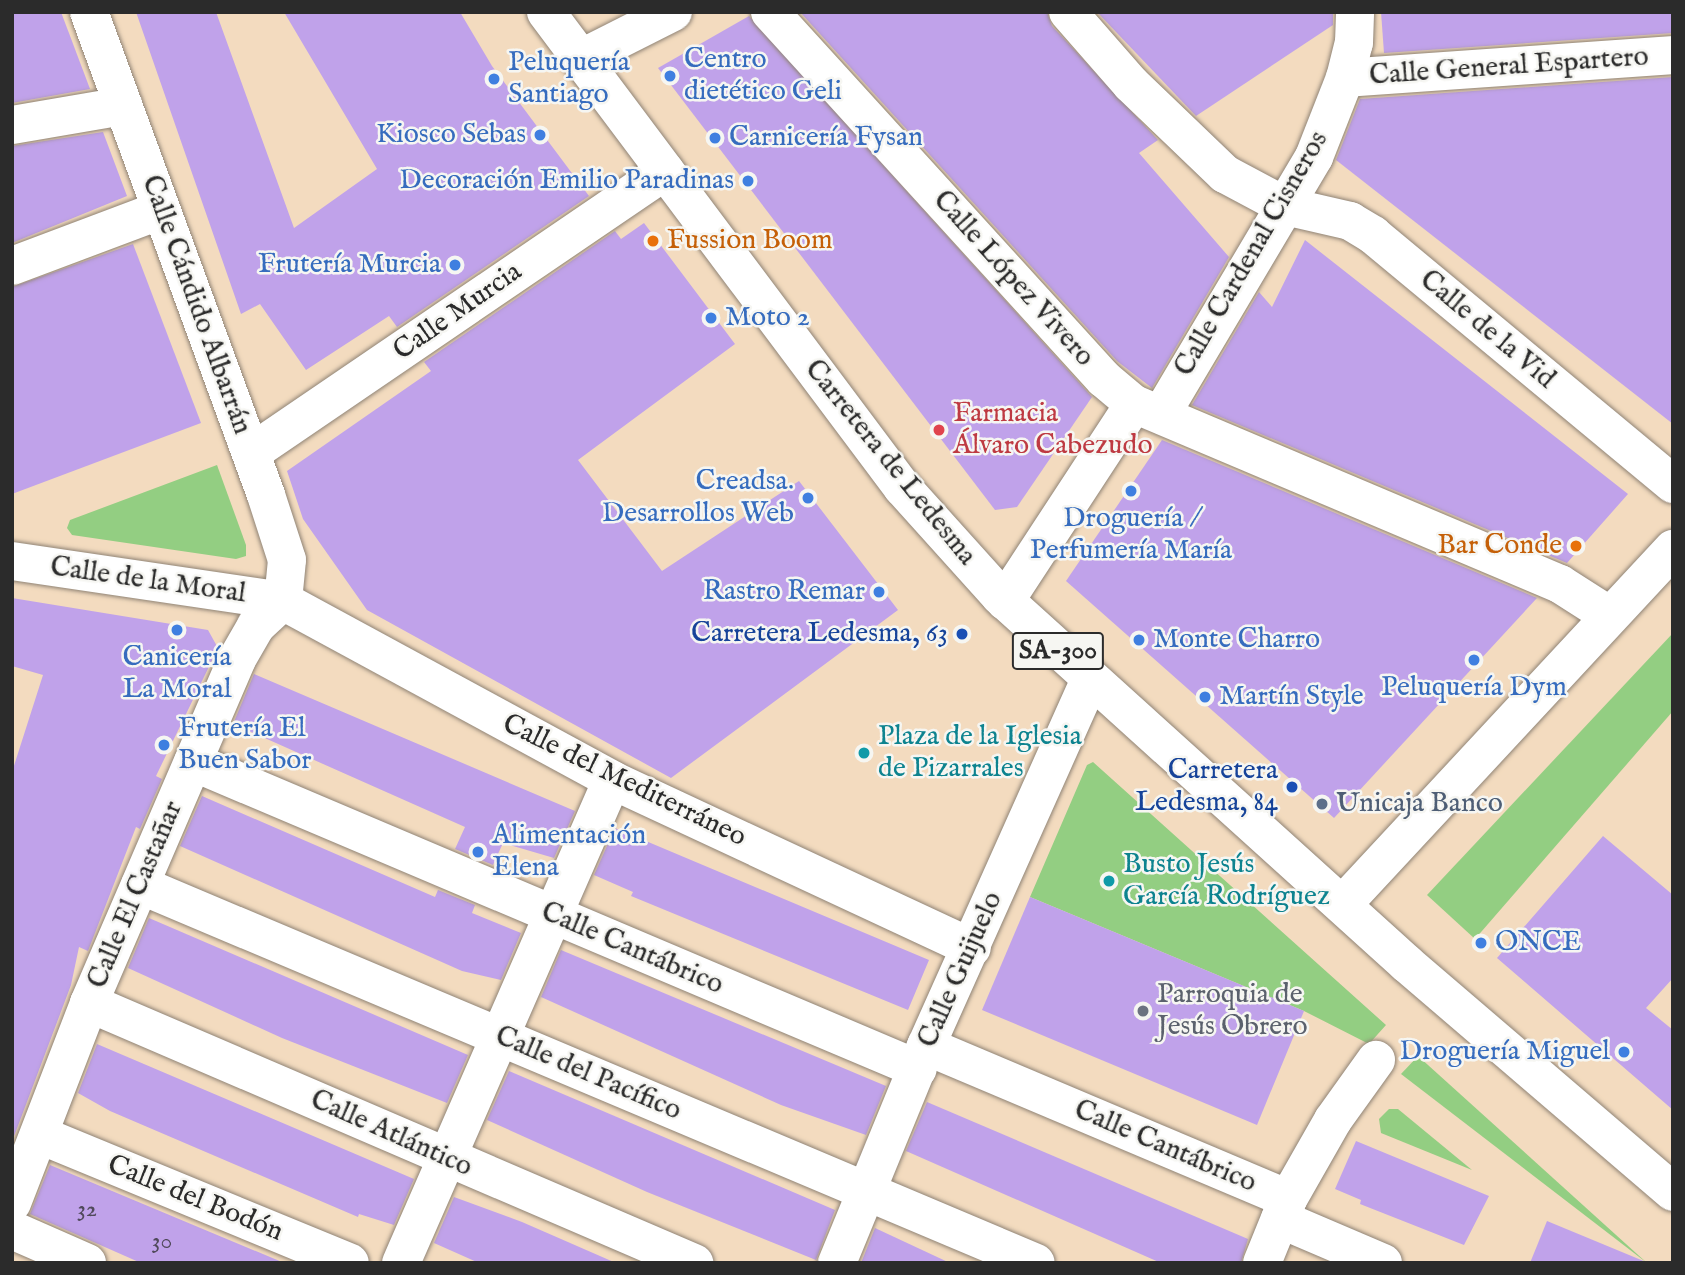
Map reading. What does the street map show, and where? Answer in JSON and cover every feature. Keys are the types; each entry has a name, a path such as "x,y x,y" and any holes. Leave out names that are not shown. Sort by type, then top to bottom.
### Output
{"main road":[{"name":"Calle Cándido Albarrán","path":"89,12 251,453 287,560 283,601"},
{"name":"Carretera de Ledesma","path":"546,12 902,487 1005,601 1343,904 1673,1192"},
{"path":"580,59 673,12"},
{"name":"Calle López Vivero","path":"770,12 1104,379 1148,409 1560,583 1610,616"},
{"name":"Calle de la Vid","path":"1068,12 1185,139 1225,174 1285,206 1350,221 1373,235 1673,484"},
{"name":"Calle Cardenal Cisneros","path":"1005,601 1148,409 1285,206 1314,156 1345,78 1354,43 1355,12"},
{"name":"Calle General Espartero","path":"1345,78 1673,55"},
{"path":"12,125 124,106"},
{"name":"Calle Murcia","path":"251,453 665,170"},
{"path":"12,266 161,210"},
{"path":"1343,904 1673,549"},
{"name":"Calle de la Moral","path":"12,561 283,601"},
{"name":"Calle El Castañar","path":"12,1203 89,1003 237,659 256,626 283,601"},
{"name":"Calle del Mediterráneo","path":"283,601 612,780 972,948"},
{"name":"Calle Guijuelo","path":"837,1263 922,1058 1090,680"},
{"name":"Calle Cantábrico","path":"193,762 551,916 922,1058 1284,1209 1383,1263"},
{"path":"401,1263 612,780"},
{"name":"Calle del Pacífico","path":"140,885 1036,1263"},
{"name":"Calle Atlántico","path":"89,1003 694,1263"},
{"path":"1262,1263 1284,1209 1333,1120 1376,1060"},
{"name":"Calle del Bodón","path":"40,1135 350,1263"},
{"path":"12,1230 87,1263"}],"green space":[{"path":"217,465 246,545 246,556 236,559 72,535 67,528 70,520"},
{"path":"1673,633 1673,711 1475,939 1427,895"},
{"path":"1093,762 1386,1025 1369,1044 1304,1011 1030,897 1087,765"},
{"path":"1418,1056 1647,1263 1401,1074"},
{"path":"1389,1109 1398,1109 1472,1170 1381,1133 1379,1119"}],"building":[{"path":"12,12 61,12 90,89 12,103"},
{"path":"136,12 216,12 294,228 377,169 284,12 460,12 492,66 589,196 397,327 389,316 306,370 260,304 241,314"},
{"path":"800,12 1047,12 1052,26 1158,140 1139,153 1229,257 1152,388 1117,361"},
{"path":"1097,12 1333,12 1333,25 1196,116"},
{"path":"1381,12 1673,12 1673,33 1384,53"},
{"path":"749,16 1092,397 1017,507 995,510 658,68"},
{"path":"1673,77 1673,424 1336,160 1360,99"},
{"path":"103,132 127,196 12,243 12,146"},
{"path":"644,223 735,344 578,460 662,571 799,481 898,610 671,778 367,610 303,519 287,471 431,371 424,362 615,231 621,239"},
{"path":"1305,240 1628,494 1567,563 1192,405 1259,292 1272,307"},
{"path":"133,244 201,423 12,494 12,287"},
{"path":"1162,440 1537,598 1334,818 1066,581"},
{"path":"12,598 208,630 218,648 156,776 162,779 140,829 136,827 88,951 79,947 71,985 13,1139 12,772 43,675 12,666"},
{"path":"254,674 575,811 554,858 503,843 493,865 455,849 465,827 233,724"},
{"path":"202,796 435,897 438,890 475,905 472,913 521,933 501,980 462,971 180,846"},
{"path":"615,828 929,960 908,1010 631,896 633,892 594,875"},
{"path":"1603,836 1673,895 1673,978 1646,1008 1673,1030 1673,1110 1497,958"},
{"name":"Parroquia de Jesús Obrero","path":"1030,897 1304,1011 1257,1125 982,1010"},
{"path":"149,918 468,1055 447,1103 282,1038 128,968"},
{"path":"561,950 886,1086 866,1135 781,1105 541,997"},
{"path":"97,1044 414,1179 394,1225 359,1214 358,1217 110,1111 78,1093"},
{"path":"509,1071 835,1210 816,1260 647,1192 487,1120"},
{"path":"927,1102 1248,1239 1241,1263 1161,1263 906,1151"},
{"path":"1356,1141 1489,1196 1464,1245 1360,1204 1361,1200 1335,1189"},
{"path":"50,1165 282,1263 141,1263 30,1214"},
{"path":"454,1197 522,1222 616,1263 479,1263 434,1243"},
{"path":"1547,1221 1646,1262 1646,1263 1530,1263"},
{"path":"875,1228 950,1263 861,1263"}],"place":[{"name":"Centro dietético Geli","path":"670,76"},
{"name":"Peluquería Santiago","path":"494,79"},
{"name":"Kiosco Sebas","path":"540,135"},
{"name":"Carnicería Fysan","path":"715,138"},
{"name":"Decoración Emilio Paradinas","path":"748,181"},
{"name":"Fussion Boom","path":"653,241"},
{"name":"Frutería Murcia","path":"455,265"},
{"name":"Moto 2","path":"711,318"},
{"name":"Farmacia Álvaro Cabezudo","path":"939,430"},
{"name":"Droguería / Perfumería María","path":"1131,491"},
{"name":"Creadsa. Desarrollos Web","path":"808,498"},
{"name":"Bar Conde","path":"1576,546"},
{"name":"Rastro Remar","path":"879,592"},
{"name":"Canicería La Moral","path":"177,630"},
{"name":"Carretera Ledesma, 63","path":"962,634"},
{"name":"Monte Charro","path":"1139,640"},
{"name":"Peluquería Dym","path":"1474,660"},
{"name":"Martín Style","path":"1205,697"},
{"name":"Frutería El Buen Sabor","path":"164,745"},
{"name":"Plaza de la Iglesia de Pizarrales","path":"864,753"},
{"name":"Carretera Ledesma, 84","path":"1292,787"},
{"name":"Unicaja Banco","path":"1322,804"},
{"name":"Alimentación Elena","path":"478,852"},
{"name":"Busto Jesús García Rodríguez","path":"1109,881"},
{"name":"ONCE","path":"1481,943"},
{"name":"Parroquia de Jesús Obrero","path":"1143,1011"},
{"name":"Droguería Miguel","path":"1624,1052"}]}
